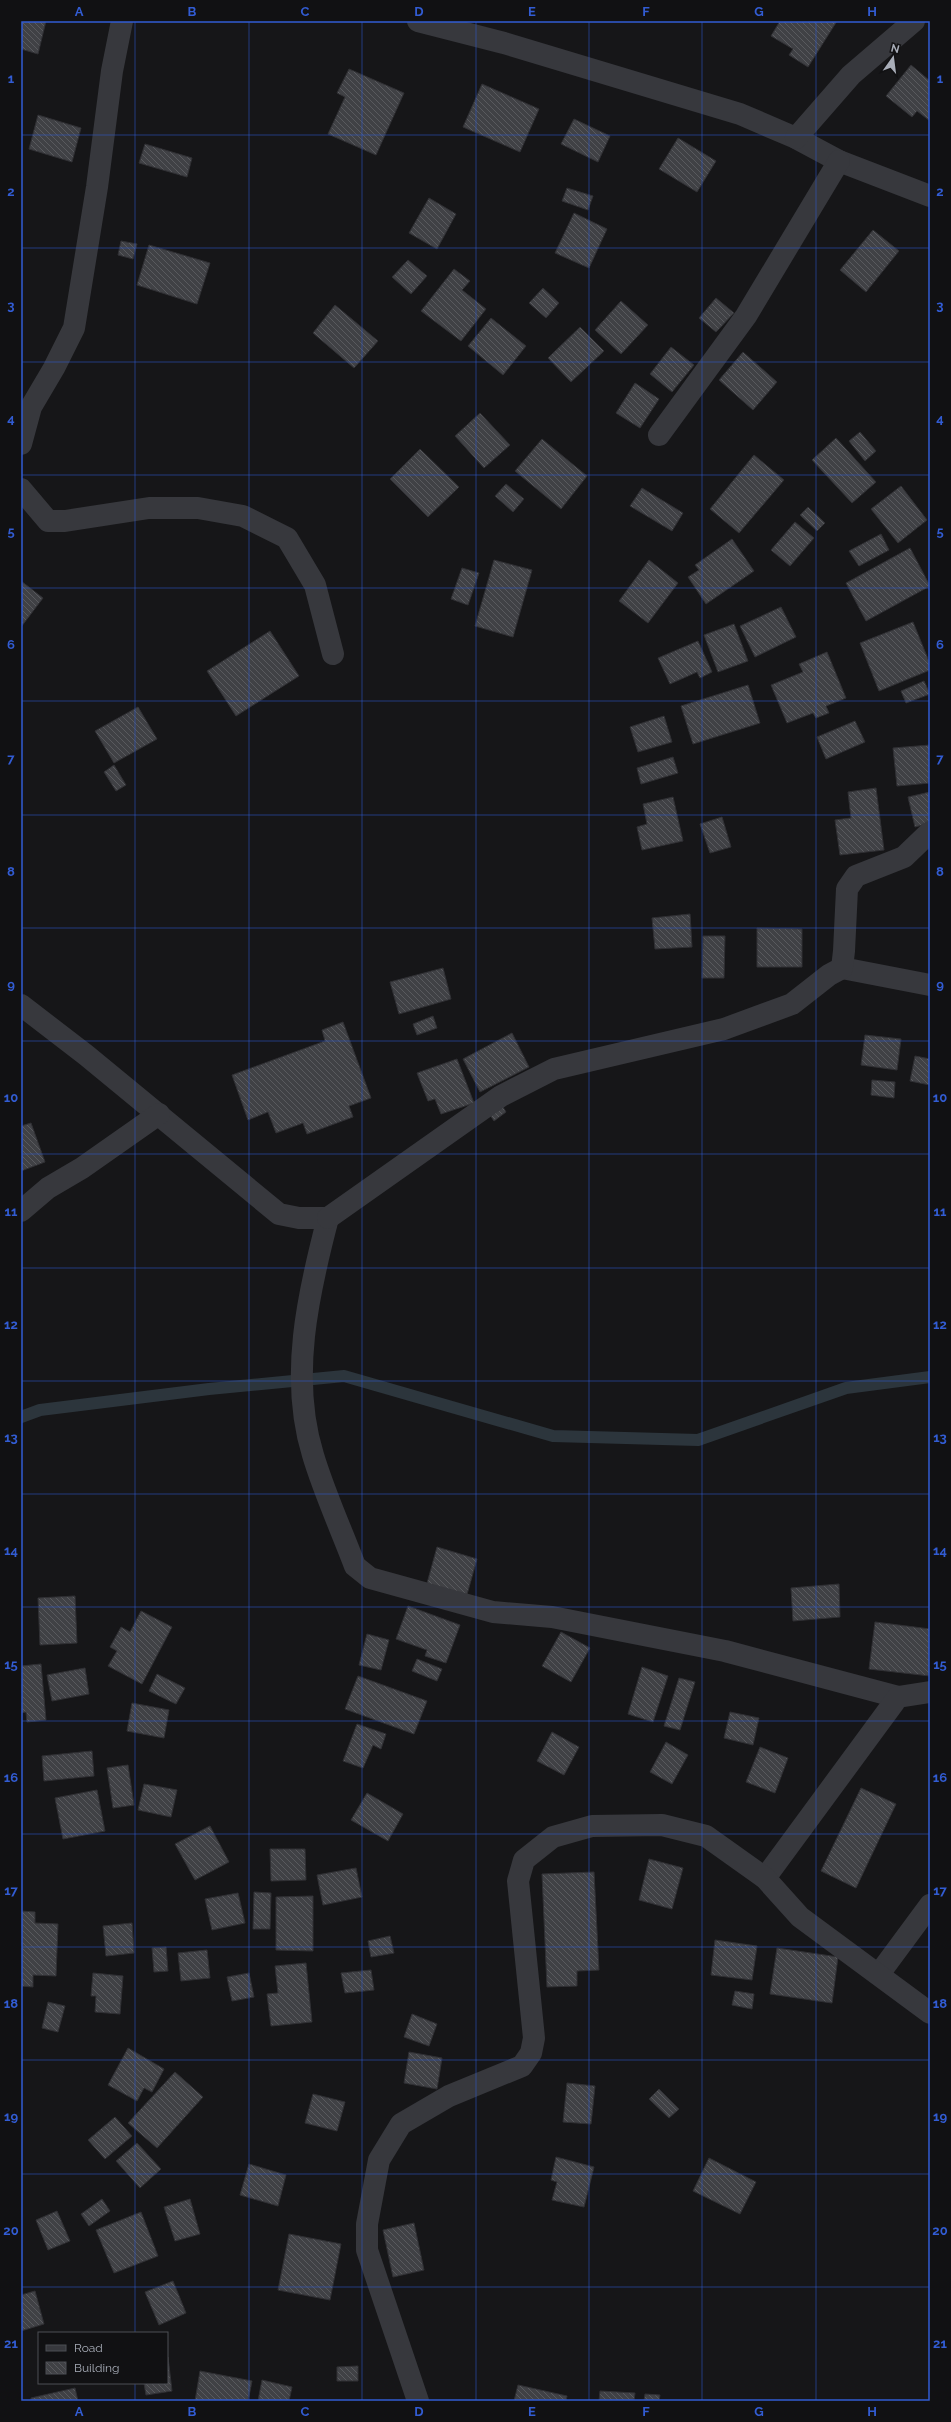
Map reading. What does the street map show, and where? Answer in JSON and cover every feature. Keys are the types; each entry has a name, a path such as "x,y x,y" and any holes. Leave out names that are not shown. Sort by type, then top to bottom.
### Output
{"street":[{"path":"21,444 31,407 54,368 74,328 97,187 112,71 122,21"},
{"path":"418,21 504,43 740,114 796,138 839,161 930,196"},
{"path":"796,138 851,76 914,21"},
{"path":"659,435 746,316 839,161"},
{"path":"21,489 48,521 65,521 149,508 198,508 243,516 287,538 315,585 333,654"},
{"path":"842,968 847,889 851,881 856,876 904,857 930,832"},
{"path":"21,1005 159,1114 279,1214 300,1218 328,1218 501,1096 554,1069 724,1029 792,1004 829,975 842,968 930,984"},
{"path":"21,1211 48,1188 82,1168 159,1114"},
{"path":"328,1218 319,1252 302,1351 303,1403 312,1454 355,1566 360,1573 393,1586 493,1612 552,1617 725,1651 898,1697 930,1692"},
{"path":"765,1878 898,1697"},
{"path":"418,2401 368,2250 367,2224 379,2160 401,2124 449,2096 522,2066 531,2053 534,2038 518,1881 524,1860 553,1837 592,1826 662,1825 706,1836 765,1878 800,1917 930,2013"},
{"path":"879,1974 930,1905"}],"building":[{"path":"21,21 46,21 38,54 21,49"},
{"path":"780,21 837,21 808,67 789,55 793,49 771,36"},
{"path":"911,65 930,81 930,121 917,111 912,117 886,96"},
{"path":"349,69 404,93 376,155 328,134 345,97 337,93"},
{"path":"482,84 539,109 520,152 463,127"},
{"path":"38,115 81,128 72,162 29,149"},
{"path":"574,119 610,136 598,162 561,144"},
{"path":"678,138 716,161 697,192 659,169"},
{"path":"145,144 192,158 187,177 139,163"},
{"path":"567,188 593,196 588,210 562,201"},
{"path":"429,198 456,214 437,249 409,233"},
{"path":"574,213 607,229 589,268 555,253"},
{"path":"873,230 899,251 866,292 840,270"},
{"path":"121,241 137,244 133,259 118,255"},
{"path":"149,245 210,263 197,304 137,285"},
{"path":"408,260 427,276 411,294 392,277"},
{"path":"454,269 470,281 462,290 486,309 461,341 421,311"},
{"path":"543,288 559,303 546,318 529,303"},
{"path":"716,298 734,313 716,332 699,318"},
{"path":"621,301 648,325 621,354 595,330"},
{"path":"335,305 378,341 354,368 313,333"},
{"path":"491,318 526,346 503,375 468,346"},
{"path":"580,327 604,351 571,382 548,358"},
{"path":"671,347 694,365 672,392 650,374"},
{"path":"743,352 777,382 753,410 719,380"},
{"path":"635,383 659,399 640,428 616,413"},
{"path":"480,413 510,445 484,468 455,436"},
{"path":"860,432 876,451 865,461 849,441"},
{"path":"836,438 876,482 852,503 812,460"},
{"path":"542,439 587,476 561,509 515,471"},
{"path":"420,449 459,487 428,517 390,479"},
{"path":"754,455 784,480 739,533 710,509"},
{"path":"506,484 524,499 513,512 495,496"},
{"path":"901,486 927,520 898,543 871,509"},
{"path":"642,488 683,513 672,531 630,506"},
{"path":"808,507 825,523 817,531 800,515"},
{"path":"795,522 814,538 790,566 771,550"},
{"path":"881,534 889,550 859,566 849,551"},
{"path":"732,539 754,571 706,604 688,577 699,570 695,565"},
{"path":"910,548 930,586 866,621 846,583"},
{"path":"494,560 532,570 513,637 475,626"},
{"path":"649,560 678,583 648,623 619,601"},
{"path":"462,568 479,573 468,605 451,599"},
{"path":"21,581 43,598 21,627"},
{"path":"781,607 796,637 755,657 740,626"},
{"path":"913,622 930,664 930,670 879,691 860,643"},
{"path":"734,624 748,661 718,672 704,635"},
{"path":"270,631 299,676 236,716 207,671"},
{"path":"698,641 712,672 700,678 697,672 670,684 658,658"},
{"path":"827,652 846,698 826,706 829,713 816,718 813,713 787,723 771,685 803,672 799,664"},
{"path":"924,681 930,694 906,703 901,691"},
{"path":"748,685 760,723 693,744 681,706"},
{"path":"138,707 157,739 114,763 95,731"},
{"path":"664,716 672,742 638,752 630,727"},
{"path":"855,721 865,742 826,759 817,737"},
{"path":"930,745 930,783 897,786 893,748"},
{"path":"673,757 678,773 641,784 637,768"},
{"path":"114,765 126,785 116,791 104,772"},
{"path":"876,788 884,850 840,855 835,820 851,818 848,792"},
{"path":"930,792 930,823 915,827 908,797"},
{"path":"673,797 683,841 642,850 637,827 647,824 643,804"},
{"path":"722,817 731,847 710,853 700,824"},
{"path":"690,914 692,947 655,949 652,918"},
{"path":"757,928 802,929 802,967 757,967"},
{"path":"703,936 725,936 724,978 702,978"},
{"path":"443,968 451,999 399,1014 390,982"},
{"path":"433,1016 437,1028 417,1035 413,1024"},
{"path":"343,1022 371,1098 349,1106 353,1117 307,1134 303,1123 276,1133 268,1112 248,1120 232,1075 325,1041 322,1030"},
{"path":"512,1033 529,1067 480,1092 463,1059"},
{"path":"865,1035 901,1039 897,1070 861,1065"},
{"path":"915,1056 930,1059 930,1085 910,1081"},
{"path":"457,1059 474,1103 441,1114 435,1099 428,1101 417,1073"},
{"path":"872,1080 895,1082 894,1098 871,1095"},
{"path":"501,1104 506,1112 494,1121 488,1112"},
{"path":"31,1123 45,1162 21,1171 21,1126"},
{"path":"437,1547 477,1559 466,1598 426,1587"},
{"path":"839,1584 840,1617 793,1621 791,1588"},
{"path":"75,1596 77,1643 40,1645 38,1598"},
{"path":"408,1606 460,1625 446,1663 425,1656 427,1650 396,1639"},
{"path":"141,1611 172,1627 142,1684 108,1666 117,1651 110,1647 121,1627 130,1632"},
{"path":"875,1622 930,1629 930,1676 869,1669"},
{"path":"561,1632 590,1648 571,1682 542,1666"},
{"path":"367,1634 389,1640 381,1670 359,1665"},
{"path":"417,1659 442,1669 437,1681 412,1671"},
{"path":"41,1664 46,1720 27,1722 26,1712 21,1713 21,1666"},
{"path":"642,1667 668,1676 653,1722 628,1714"},
{"path":"85,1668 89,1694 52,1701 47,1675"},
{"path":"157,1674 185,1688 176,1704 149,1691"},
{"path":"358,1676 427,1701 414,1734 345,1709"},
{"path":"679,1678 695,1682 680,1730 664,1726"},
{"path":"132,1703 169,1710 164,1738 127,1731"},
{"path":"730,1712 759,1718 753,1745 724,1738"},
{"path":"357,1724 386,1734 381,1749 373,1745 363,1768 343,1761"},
{"path":"552,1732 579,1747 564,1775 537,1761"},
{"path":"666,1742 688,1755 672,1784 650,1772"},
{"path":"760,1747 788,1758 775,1793 746,1782"},
{"path":"92,1751 94,1776 44,1781 42,1756"},
{"path":"128,1765 134,1805 113,1808 107,1768"},
{"path":"144,1784 177,1790 171,1817 138,1810"},
{"path":"861,1788 896,1804 856,1888 821,1871"},
{"path":"97,1790 105,1831 63,1839 55,1798"},
{"path":"367,1793 403,1814 388,1841 351,1820"},
{"path":"210,1826 229,1862 195,1880 175,1844"},
{"path":"270,1849 305,1849 306,1880 271,1881"},
{"path":"649,1859 683,1868 672,1909 639,1900"},
{"path":"356,1868 362,1897 323,1905 317,1875"},
{"path":"594,1872 599,1970 577,1971 577,1986 547,1987 542,1874"},
{"path":"254,1892 271,1893 270,1929 253,1929"},
{"path":"238,1893 245,1923 212,1930 205,1899"},
{"path":"313,1896 313,1951 276,1950 276,1897"},
{"path":"21,1911 35,1912 35,1923 58,1924 56,1976 33,1975 33,1987 21,1986"},
{"path":"132,1923 134,1953 106,1956 103,1926"},
{"path":"390,1936 394,1953 371,1957 368,1941"},
{"path":"715,1940 757,1946 752,1980 711,1975"},
{"path":"166,1947 168,1971 154,1972 152,1948"},
{"path":"777,1948 838,1957 832,2003 770,1994"},
{"path":"207,1950 210,1978 181,1981 178,1953"},
{"path":"306,1963 312,2022 271,2026 267,1994 278,1993 275,1966"},
{"path":"371,1970 374,1990 345,1993 341,1973"},
{"path":"93,1973 123,1976 120,2014 95,2012 96,1996 91,1996"},
{"path":"249,1973 254,1997 232,2001 227,1977"},
{"path":"735,1991 754,1994 752,2009 732,2005"},
{"path":"48,2002 65,2006 58,2032 42,2028"},
{"path":"412,2014 437,2024 429,2046 404,2037"},
{"path":"128,2048 164,2069 152,2092 144,2088 137,2101 108,2085"},
{"path":"409,2052 442,2058 437,2089 404,2083"},
{"path":"175,2072 203,2097 157,2148 128,2123"},
{"path":"567,2083 595,2086 591,2124 563,2122"},
{"path":"659,2089 679,2109 669,2118 649,2099"},
{"path":"313,2094 345,2102 337,2131 305,2123"},
{"path":"115,2117 132,2136 105,2159 88,2140"},
{"path":"137,2143 161,2169 140,2188 116,2161"},
{"path":"556,2157 594,2167 584,2207 552,2200 557,2182 551,2180"},
{"path":"709,2158 756,2182 740,2214 693,2191"},
{"path":"249,2164 286,2175 278,2206 240,2195"},
{"path":"102,2199 110,2211 89,2226 81,2214"},
{"path":"190,2199 200,2234 175,2241 164,2207"},
{"path":"57,2211 70,2241 48,2250 36,2220"},
{"path":"141,2212 158,2256 114,2273 96,2230"},
{"path":"414,2223 424,2270 393,2277 383,2230"},
{"path":"289,2234 341,2244 330,2300 278,2290"},
{"path":"173,2281 186,2313 159,2325 145,2292"},
{"path":"35,2291 44,2324 21,2331 21,2295"},
{"path":"168,2357 172,2391 146,2395 144,2384 168,2384"},
{"path":"358,2366 358,2381 337,2381 337,2367"},
{"path":"200,2371 252,2381 248,2401 195,2401"},
{"path":"262,2380 292,2387 289,2401 258,2401"},
{"path":"518,2385 567,2396 566,2401 514,2401"},
{"path":"75,2388 78,2401 31,2401 31,2398"},
{"path":"600,2391 635,2393 634,2401 599,2401"},
{"path":"645,2394 660,2395 659,2401 644,2401"}],"waterway":[{"path":"21,1417 40,1410 209,1389 344,1376 553,1436 698,1440 846,1388 930,1377"}]}
